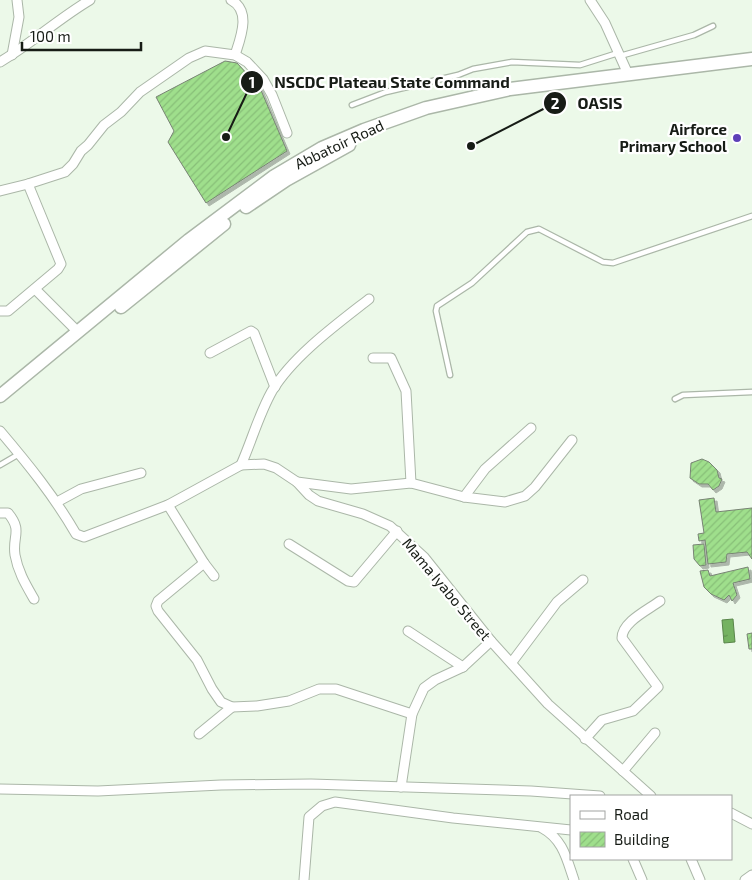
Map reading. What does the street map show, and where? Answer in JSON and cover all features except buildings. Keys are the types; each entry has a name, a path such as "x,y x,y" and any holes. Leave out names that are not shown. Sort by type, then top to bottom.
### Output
{"street":[{"path":"12,55 19,17 17,0"},
{"path":"0,62 66,14 90,0"},
{"path":"231,0 236,2 240,8 244,26 235,56"},
{"path":"590,0 605,23 628,74"},
{"path":"0,190 28,184 65,172 104,126 140,92 189,58 205,51 235,56 247,62 263,79 272,95 287,133"},
{"name":"Abbatoir Road","path":"0,396 189,240 274,177 322,148 364,130 426,108 510,89 752,59"},
{"name":"Abbatoir Road","path":"0,403 250,205 304,170 335,152 365,138 444,110 484,101 752,67"},
{"path":"0,311 8,311 58,269 61,264 28,184"},
{"path":"35,288 78,332"},
{"path":"241,465 259,417 275,387 295,361 369,299"},
{"path":"210,353 251,331 254,333 275,387"},
{"path":"374,358 391,358 406,391 412,483"},
{"path":"464,496 486,469 531,428"},
{"name":"Mama Iyabo Street","path":"0,431 57,502 76,534 84,537 168,505 241,465 264,464 276,468 297,482 309,495 318,501 364,514 390,526 424,557 491,641 548,704 651,795"},
{"path":"297,482 351,489 412,483 464,496 504,502 525,496 535,488 572,440"},
{"path":"57,502 81,489 141,474"},
{"path":"168,505 214,576"},
{"path":"0,513 8,513 17,528 16,555 21,577 34,599"},
{"path":"289,544 348,581 354,582 396,531"},
{"path":"204,563 158,601 156,606 158,612 196,660 221,702 232,707 289,702 319,689 327,688 336,689 412,714"},
{"path":"512,662 557,602 583,580"},
{"path":"585,738 602,720 633,711 658,687 622,638 622,632 627,625 660,602"},
{"path":"408,632 463,667"},
{"path":"401,787 412,714 424,688 435,680 463,667 491,641"},
{"path":"199,734 232,707"},
{"path":"623,771 655,734"},
{"path":"0,789 98,791 221,785 311,784 531,791 586,795"},
{"path":"304,880 309,817 322,806 335,802 453,818 570,830 564,852"},
{"path":"732,814 752,824"},
{"path":"538,826 554,836 564,852 574,880"},
{"path":"633,860 642,880"},
{"path":"691,860 700,880"},
{"path":"745,880 752,875"}],"lane":[{"path":"352,105 386,92 473,69 512,62 580,65 684,38 713,26"},
{"path":"450,375 436,311 437,306 472,282 527,232 539,229 603,262 613,263 752,216"},
{"path":"674,399 683,395 752,392"},
{"path":"0,465 19,454"}],"water":[{"path":"733,619 735,642 724,643 722,620"}],"place":[{"name":"NSCDC Plateau State Command","path":"226,137"},
{"name":"Airforce Primary School","path":"737,138"},
{"name":"OASIS","path":"471,146"}]}
